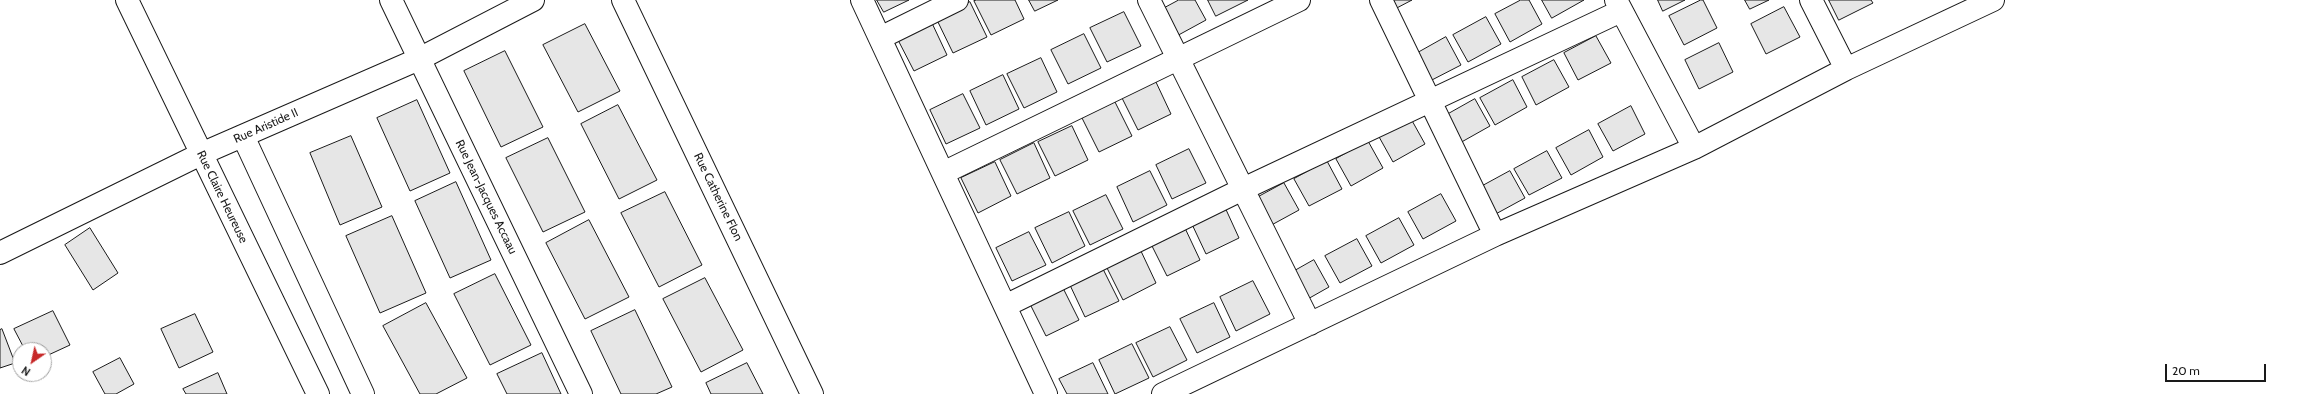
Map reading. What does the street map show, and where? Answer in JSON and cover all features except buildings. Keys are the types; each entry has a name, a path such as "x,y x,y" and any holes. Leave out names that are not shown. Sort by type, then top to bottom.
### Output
{"street":[{"name":"Rue Claire Heureuse","path":"127,0 318,394"},
{"name":"Rue Jean-Jacques Accaau","path":"391,0 581,394"},
{"name":"Rue Aristide II","path":"0,253 201,154 419,59 533,0"},
{"name":"Rue Catherine Flon","path":"623,0 812,394"},
{"path":"862,0 1046,394"},
{"path":"880,38 957,0"},
{"path":"1149,0 1310,324"},
{"path":"943,173 1299,0"},
{"path":"1381,0 1495,235"},
{"path":"1811,0 1846,69"},
{"path":"1163,394 1495,235 1694,148 1846,69 1982,2"},
{"path":"1005,306 1244,190 1431,102 1619,5 1694,148"},
{"path":"243,136 363,394"}]}
